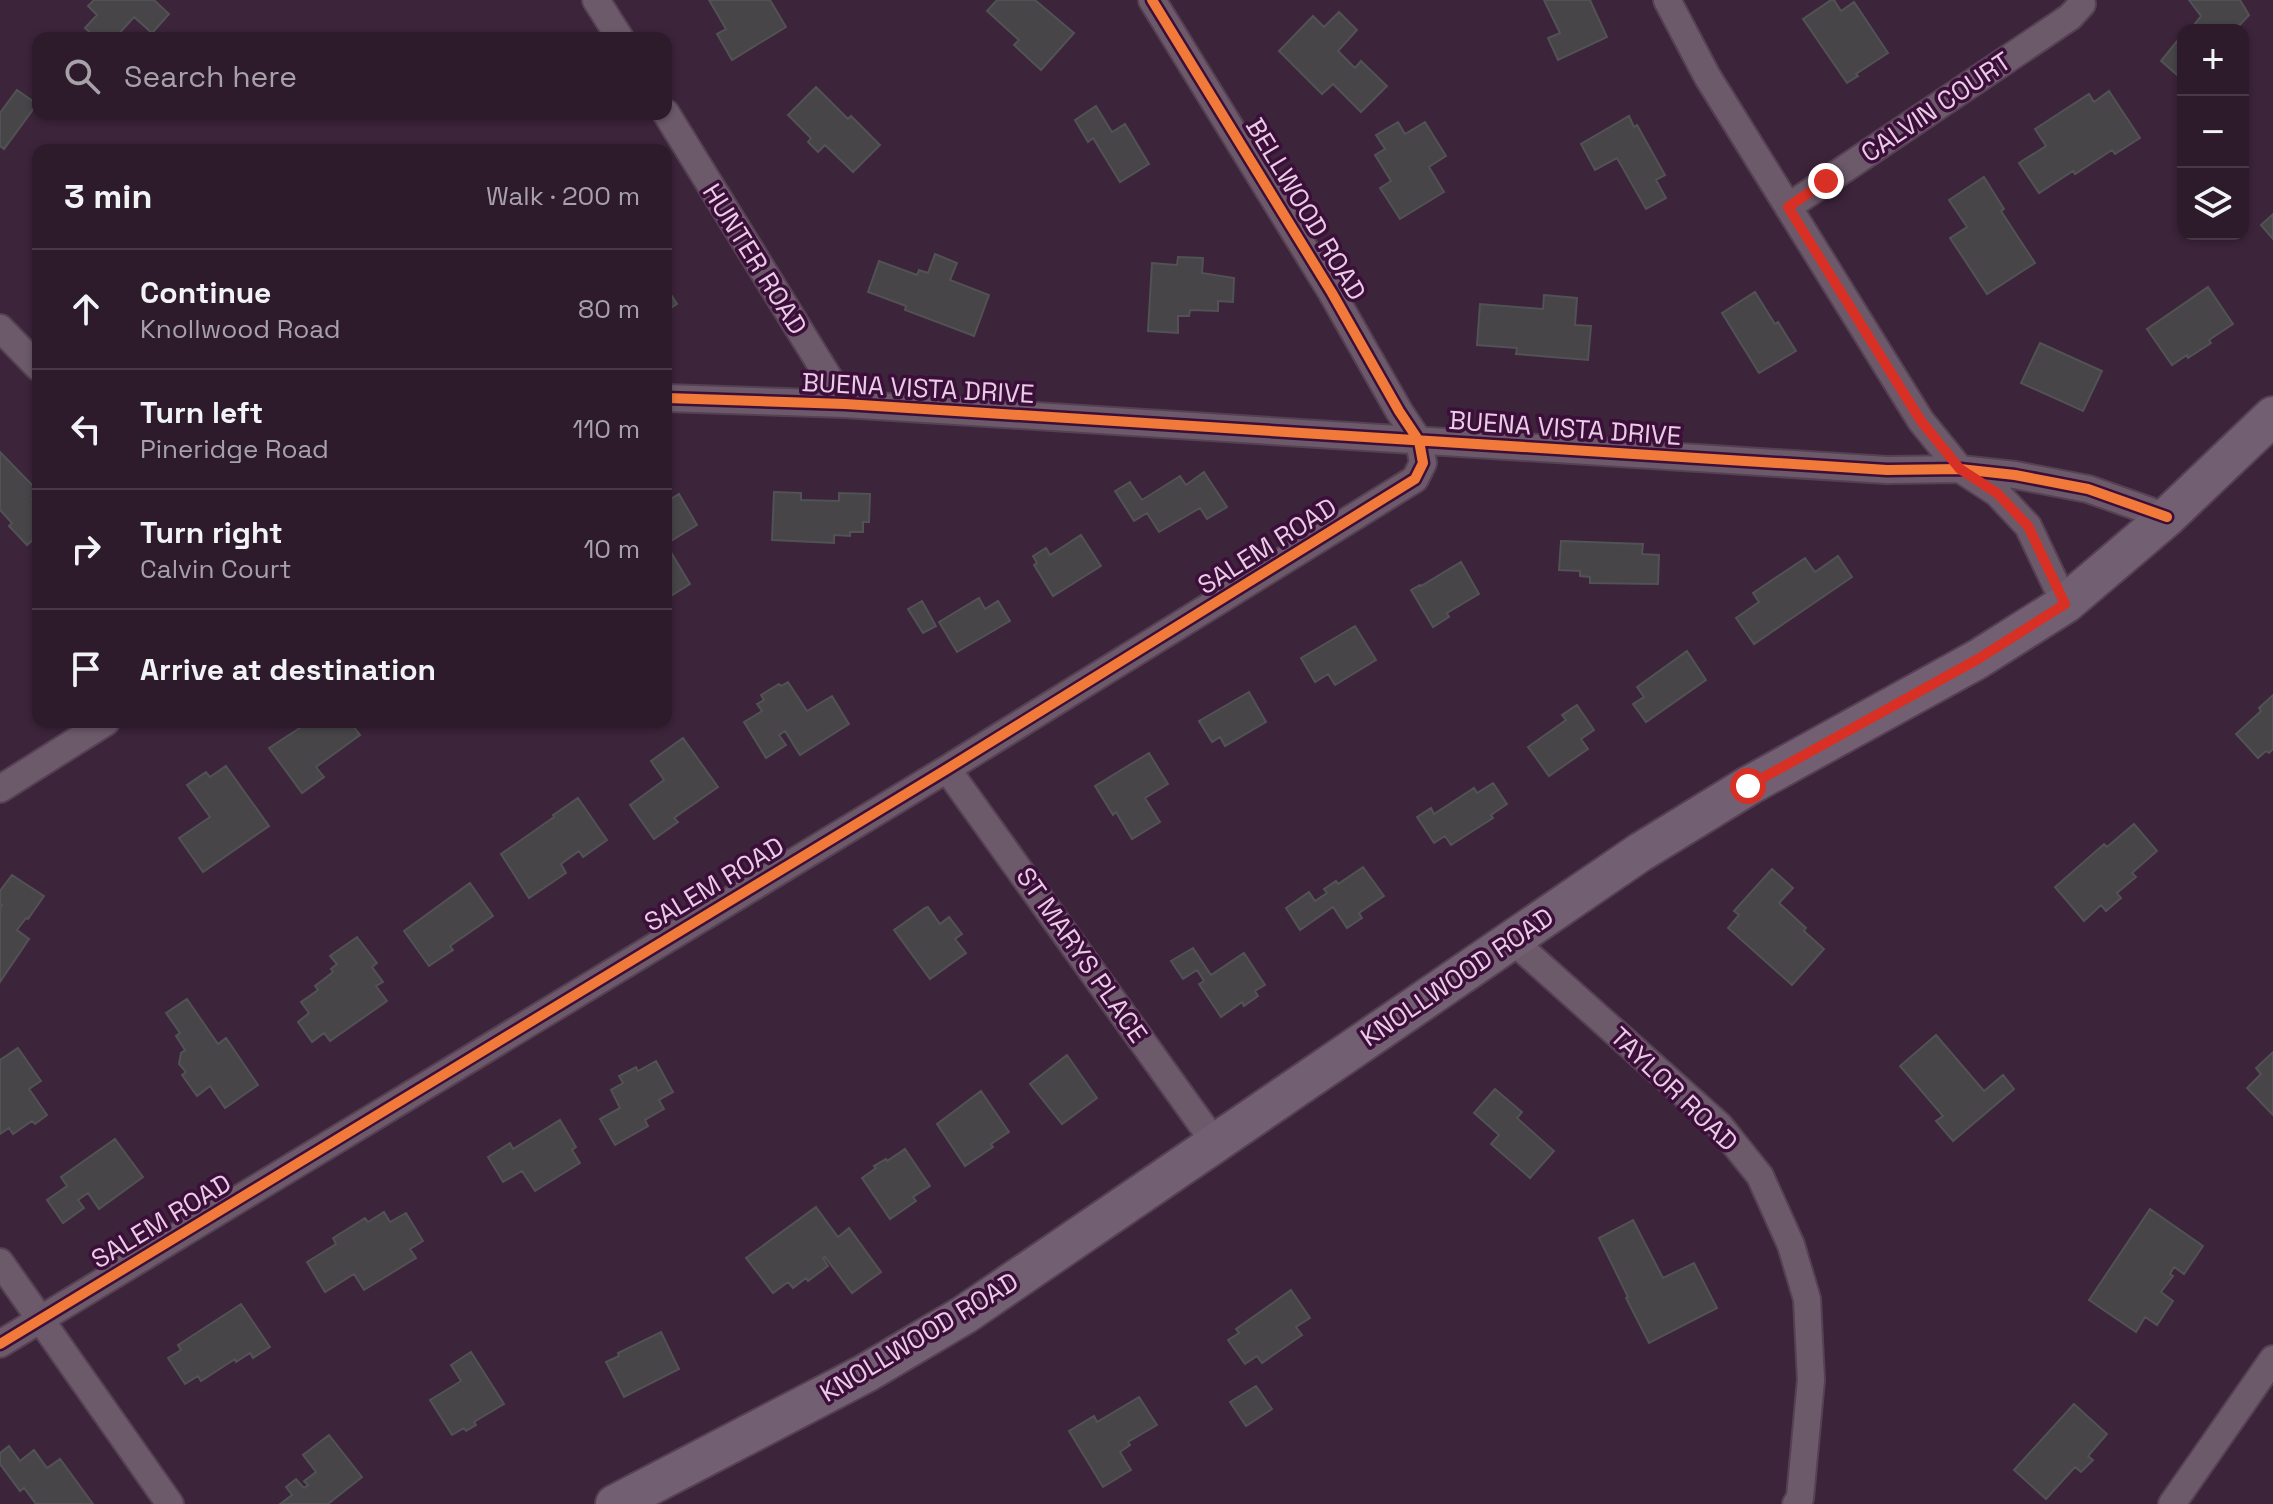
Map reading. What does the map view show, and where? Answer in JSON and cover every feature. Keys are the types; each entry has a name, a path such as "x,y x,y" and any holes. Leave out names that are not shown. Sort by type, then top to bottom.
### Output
{"main road":[{"name":"KNOLLWOOD ROAD","path":"615,1504 866,1373 964,1315 1639,853 1748,786 1978,659 2065,604 2167,517 2273,416"}],"street":[{"path":"596,0 616,32"},
{"name":"BELLWOOD ROAD","path":"1152,0 1419,441"},
{"path":"1667,0 1707,76 1921,421 1960,469 1997,493 2028,526 2065,604"},
{"name":"CALVIN COURT","path":"1788,207 2070,17 2082,4"},
{"name":"HUNTER ROAD","path":"670,120 845,404"},
{"path":"0,328 32,361"},
{"name":"BUENA VISTA DRIVE","path":"672,398 845,404 1887,470 1960,469 2015,475 2088,489 2167,517"},
{"name":"SALEM ROAD","path":"0,1344 947,769 1415,479 1423,463 1419,441"},
{"path":"0,789 97,728"},
{"name":"ST MARYS PLACE","path":"947,769 1215,1143"},
{"name":"TAYLOR ROAD","path":"1511,939 1720,1126 1760,1176 1791,1245 1807,1299 1811,1380 1801,1502"},
{"path":"0,1262 170,1504"},
{"path":"2172,1504 2273,1359"}],"building":[{"path":"94,0 154,0 169,14 153,32 134,17 120,32 89,32 85,28 97,15 88,6"},
{"path":"709,0 770,0 786,27 732,60 717,34 726,29"},
{"path":"997,0 1035,0 1074,33 1041,70 1014,45 1019,40 987,11"},
{"path":"1544,0 1590,0 1607,37 1558,60 1548,38 1560,33"},
{"path":"1831,0 1841,11 1854,2 1888,53 1847,83 1803,19"},
{"path":"2189,0 2240,0 2249,15 2241,24 2195,24 2201,16"},
{"path":"1339,12 1357,30 1338,51 1355,68 1361,61 1387,86 1361,112 1333,84 1322,94 1279,51 1313,16 1324,27"},
{"path":"2177,41 2177,75 2161,61"},
{"path":"816,87 880,145 853,172 825,145 818,152 808,142 811,138 788,115"},
{"path":"17,90 32,100 32,111 4,149 0,146 0,113"},
{"path":"2109,91 2140,138 2115,154 2112,150 2075,174 2073,171 2039,193 2019,163 2046,146 2035,129 2089,94 2094,102"},
{"path":"1096,106 1112,132 1125,124 1149,164 1120,182 1093,138 1088,142 1075,120"},
{"path":"1629,116 1665,175 1656,180 1666,198 1646,209 1617,158 1595,170 1581,144"},
{"path":"1398,122 1405,134 1425,122 1446,156 1429,167 1444,192 1400,219 1380,188 1391,181 1375,155 1385,149 1376,135"},
{"path":"1984,177 2004,209 2001,211 2035,263 1987,294 1950,238 1967,227 1949,200"},
{"path":"2273,214 2273,239 2261,225"},
{"path":"935,254 957,263 950,280 989,295 974,336 905,310 906,306 868,292 879,261 917,275 919,270 928,273"},
{"path":"1178,257 1203,258 1202,273 1234,278 1233,302 1218,301 1218,311 1190,310 1189,316 1178,316 1178,333 1148,331 1152,263 1177,265"},
{"path":"2208,287 2233,324 2209,340 2211,343 2172,365 2147,329"},
{"path":"1755,292 1796,351 1759,373 1722,313"},
{"path":"1544,295 1577,298 1575,325 1591,326 1588,360 1516,354 1517,348 1477,345 1480,304 1543,309"},
{"path":"2040,343 2102,371 2083,411 2021,383"},
{"path":"0,452 32,485 32,540 27,545 9,526 12,523 0,510"},
{"path":"1204,472 1227,507 1207,519 1200,508 1159,532 1147,513 1134,521 1115,491 1130,482 1142,500 1180,476 1186,485"},
{"path":"774,492 801,493 801,500 839,501 839,493 870,494 869,522 863,522 863,532 850,532 850,536 834,535 834,543 772,540"},
{"path":"679,494 697,525 672,540 672,498"},
{"path":"1081,535 1101,566 1053,596 1034,565 1037,563 1033,556 1046,548 1050,555"},
{"path":"1561,541 1643,544 1642,554 1659,555 1658,584 1590,583 1590,577 1580,576 1580,571 1559,570"},
{"path":"672,554 690,584 672,595"},
{"path":"1838,556 1852,577 1754,644 1736,618 1759,602 1753,593 1805,558 1815,572"},
{"path":"1461,562 1479,594 1447,613 1449,617 1433,627 1411,590"},
{"path":"979,598 985,609 998,601 1010,621 957,652 939,622"},
{"path":"922,601 936,626 923,633 908,609"},
{"path":"1355,626 1376,660 1335,685 1328,674 1315,682 1301,658"},
{"path":"1687,651 1706,680 1646,722 1633,704 1644,697 1637,687"},
{"path":"788,682 807,711 832,696 849,724 800,755 785,731 779,735 786,745 766,758 744,722 762,711 757,704 764,700 761,695"},
{"path":"1249,692 1266,722 1225,746 1220,737 1212,742 1199,721"},
{"path":"2273,695 2273,749 2258,758 2236,734"},
{"path":"1577,705 1594,730 1581,739 1588,749 1549,776 1528,747 1566,720 1562,715"},
{"path":"300,728 355,728 360,735 316,767 324,777 302,793 269,748"},
{"path":"683,738 718,787 674,818 678,822 654,839 630,805 664,780 651,761"},
{"path":"1149,753 1168,784 1145,798 1160,822 1132,839 1095,786"},
{"path":"226,766 269,826 203,872 179,838 210,817 187,785 206,772 210,777"},
{"path":"1493,783 1507,804 1491,815 1493,818 1451,845 1445,836 1434,843 1417,817 1431,808 1434,814 1474,788 1477,793"},
{"path":"578,798 607,840 583,857 579,851 561,864 566,873 529,898 501,854"},
{"path":"2134,824 2157,851 2132,873 2136,877 2117,893 2121,898 2106,911 2101,905 2084,921 2055,887 2104,844 2107,847"},
{"path":"1363,867 1384,896 1359,913 1362,918 1347,928 1333,907 1300,930 1286,908 1309,892 1315,901 1327,893 1324,889 1336,881 1338,884"},
{"path":"1772,869 1793,888 1779,903 1824,949 1792,985 1728,928 1739,915 1734,911"},
{"path":"12,875 44,896 17,930 29,939 0,982 0,891"},
{"path":"470,883 493,916 450,946 453,950 429,966 404,931"},
{"path":"928,907 940,924 949,917 962,934 955,939 966,953 930,979 894,930"},
{"path":"357,937 377,963 372,967 383,982 376,986 387,1001 330,1041 324,1033 312,1042 298,1022 309,1013 301,1002 318,990 315,986 333,972 331,969 337,964 330,956"},
{"path":"1193,948 1211,975 1244,953 1265,985 1255,991 1258,996 1244,1006 1242,1002 1221,1017 1199,984 1204,981 1197,970 1183,979 1171,961"},
{"path":"187,999 218,1044 226,1038 258,1085 225,1108 210,1086 197,1096 182,1075 186,1072 179,1064 181,1053 185,1050 176,1036 180,1033 166,1013"},
{"path":"1936,1035 1984,1091 2003,1075 2014,1089 1953,1141 1936,1121 1943,1116 1900,1066"},
{"path":"18,1048 41,1081 29,1089 47,1115 13,1134 9,1128 0,1134 0,1060"},
{"path":"2273,1052 2273,1115 2247,1088 2261,1074 2256,1068"},
{"path":"1067,1055 1097,1098 1062,1124 1030,1084"},
{"path":"656,1061 673,1092 659,1100 664,1109 645,1120 648,1126 615,1145 600,1119 620,1108 611,1090 623,1083 619,1076 636,1067 638,1071"},
{"path":"1495,1089 1522,1112 1517,1118 1554,1151 1530,1178 1491,1144 1499,1135 1474,1113"},
{"path":"981,1091 1009,1132 965,1166 937,1124"},
{"path":"560,1120 576,1147 572,1150 580,1163 535,1191 522,1171 503,1182 488,1157 510,1143 513,1149"},
{"path":"115,1139 143,1177 99,1209 88,1193 78,1200 84,1208 63,1223 47,1200 67,1186 61,1177"},
{"path":"905,1149 930,1186 913,1197 916,1201 890,1219 862,1178 876,1168 874,1166"},
{"path":"816,1207 838,1237 849,1228 881,1272 852,1293 825,1257 828,1266 808,1281 806,1278 793,1288 788,1282 773,1293 746,1258"},
{"path":"2150,1209 2203,1246 2184,1274 2174,1267 2170,1274 2173,1276 2161,1292 2173,1301 2157,1325 2145,1317 2136,1332 2089,1300"},
{"path":"384,1212 390,1222 406,1213 423,1241 410,1249 416,1258 364,1290 354,1274 325,1292 307,1262 336,1244 333,1238 365,1218 368,1222"},
{"path":"1633,1220 1663,1278 1694,1263 1717,1308 1649,1343 1599,1238"},
{"path":"1291,1290 1310,1318 1296,1327 1302,1335 1262,1363 1257,1356 1245,1364 1228,1340 1239,1333 1236,1329"},
{"path":"241,1304 270,1347 253,1358 250,1353 236,1362 235,1359 201,1381 198,1376 185,1384 168,1358 181,1350 178,1345"},
{"path":"661,1332 679,1369 624,1397 606,1362"},
{"path":"471,1352 504,1404 474,1422 476,1425 466,1431 464,1428 452,1435 430,1400 461,1381 451,1365"},
{"path":"1256,1386 1272,1409 1246,1426 1230,1402"},
{"path":"1139,1397 1157,1425 1128,1442 1130,1445 1120,1452 1131,1470 1103,1487 1069,1431 1094,1416 1097,1422"},
{"path":"2074,1404 2107,1434 2088,1456 2093,1460 2081,1472 2075,1467 2046,1499 2014,1470"},
{"path":"329,1435 362,1477 328,1504 280,1504 292,1495 286,1487 296,1479 304,1488 308,1485 304,1481 316,1472 303,1455"},
{"path":"9,1446 20,1461 34,1450 47,1468 60,1459 93,1504 36,1504 24,1488 20,1491 0,1464 0,1453"}],"cycle path":[{"path":"0,1344 947,769 1415,479 1423,463 1419,441 1152,0"},
{"path":"672,398 845,404 1887,470 1960,469 2015,475 2088,489 2167,517"}],"route":[{"path":"1748,786 1978,659 2065,604 2028,526 1997,493 1960,469 1921,421 1788,207 1826,181"}]}
